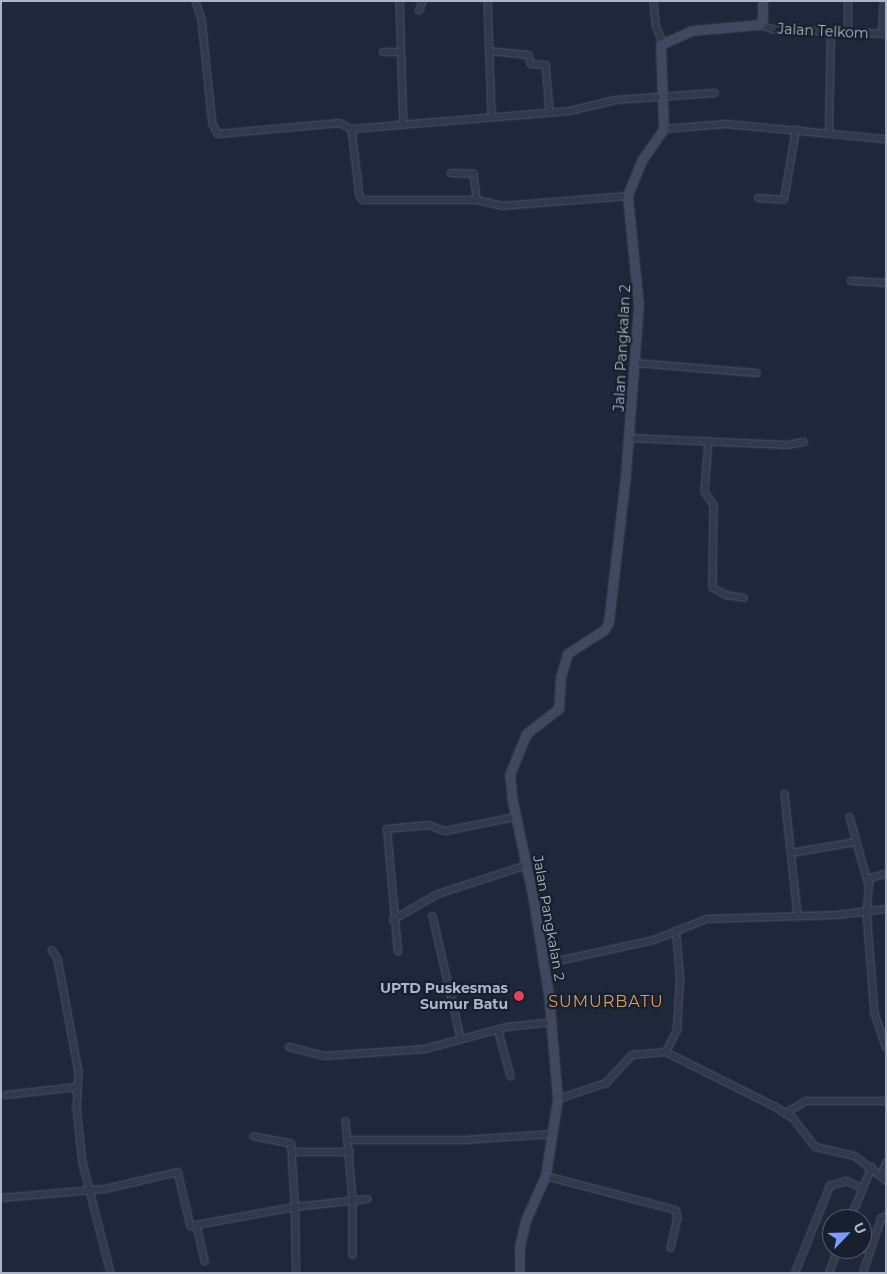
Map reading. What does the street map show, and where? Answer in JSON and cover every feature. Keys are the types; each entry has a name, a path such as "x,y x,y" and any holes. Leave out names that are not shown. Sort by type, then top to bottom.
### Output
{"street":[{"path":"196,1 203,30 213,124 218,134 319,123 340,123 352,129 404,125 550,111 570,111 604,101 663,95 715,93"},
{"path":"400,1 404,125"},
{"path":"419,11 422,1"},
{"path":"488,1 492,116"},
{"path":"654,1 656,26 663,42 664,129 726,124 829,132 886,139"},
{"path":"663,42 692,31 760,25 764,19 764,1"},
{"path":"848,1 848,32"},
{"path":"884,1 884,34"},
{"name":"Jalan Telkom","path":"760,25 772,30 884,34"},
{"path":"829,132 831,32"},
{"path":"490,51 528,55 531,64 546,65 550,111"},
{"path":"383,52 401,52"},
{"path":"352,129 360,196 363,200 477,200 511,207 628,196"},
{"name":"Jalan Pangkalan 2","path":"520,1273 523,1233 546,1176 558,1099 553,1022 510,775 527,734 548,720 561,703 560,678 572,650 605,630 609,623 636,363 638,274 628,196 642,161 664,129"},
{"path":"758,198 784,200 796,130"},
{"path":"451,173 474,174 477,200"},
{"path":"851,281 886,283"},
{"path":"636,363 757,373"},
{"path":"629,438 787,445 804,442"},
{"path":"709,441 705,492 714,505 713,588 726,595 744,598"},
{"path":"785,794 798,916"},
{"path":"398,952 393,920 387,830 429,825 445,830 516,817"},
{"path":"850,817 869,884"},
{"path":"791,853 856,842"},
{"path":"393,920 438,894 527,865"},
{"path":"886,874 871,878 867,912 876,1013 886,1047"},
{"path":"544,964 654,940 707,919 798,916 886,909"},
{"path":"433,916 461,1038"},
{"path":"666,1052 677,1030 680,978 676,931"},
{"path":"52,950 58,959 78,1065 77,1087 82,1156 111,1273"},
{"path":"289,1046 324,1056 426,1049 498,1029 553,1022"},
{"path":"498,1029 511,1076"},
{"path":"558,1099 606,1083 632,1055 666,1052 786,1113 816,1147 855,1156 872,1167 884,1178"},
{"path":"6,1095 77,1087"},
{"path":"786,1113 806,1101 886,1101"},
{"path":"346,1121 353,1199 353,1255"},
{"path":"349,1140 464,1140 553,1134"},
{"path":"254,1137 289,1141 294,1152 296,1273"},
{"path":"294,1152 350,1152"},
{"path":"884,1178 886,1163"},
{"path":"854,1209 872,1167"},
{"path":"1,1198 90,1190 178,1172 189,1224 197,1226 295,1207 353,1199 368,1199"},
{"path":"546,1176 676,1210 678,1218 671,1248"},
{"path":"795,1273 827,1189 846,1181 863,1188"},
{"path":"872,1244 881,1219 886,1216"},
{"path":"197,1226 205,1261"},
{"path":"829,1273 834,1259"},
{"path":"863,1273 867,1259"}],"place":[{"name":"UPTD Puskesmas Sumur Batu","path":"519,996"}],"district":[{"name":"SUMURBATU","path":"606,1002"}]}
